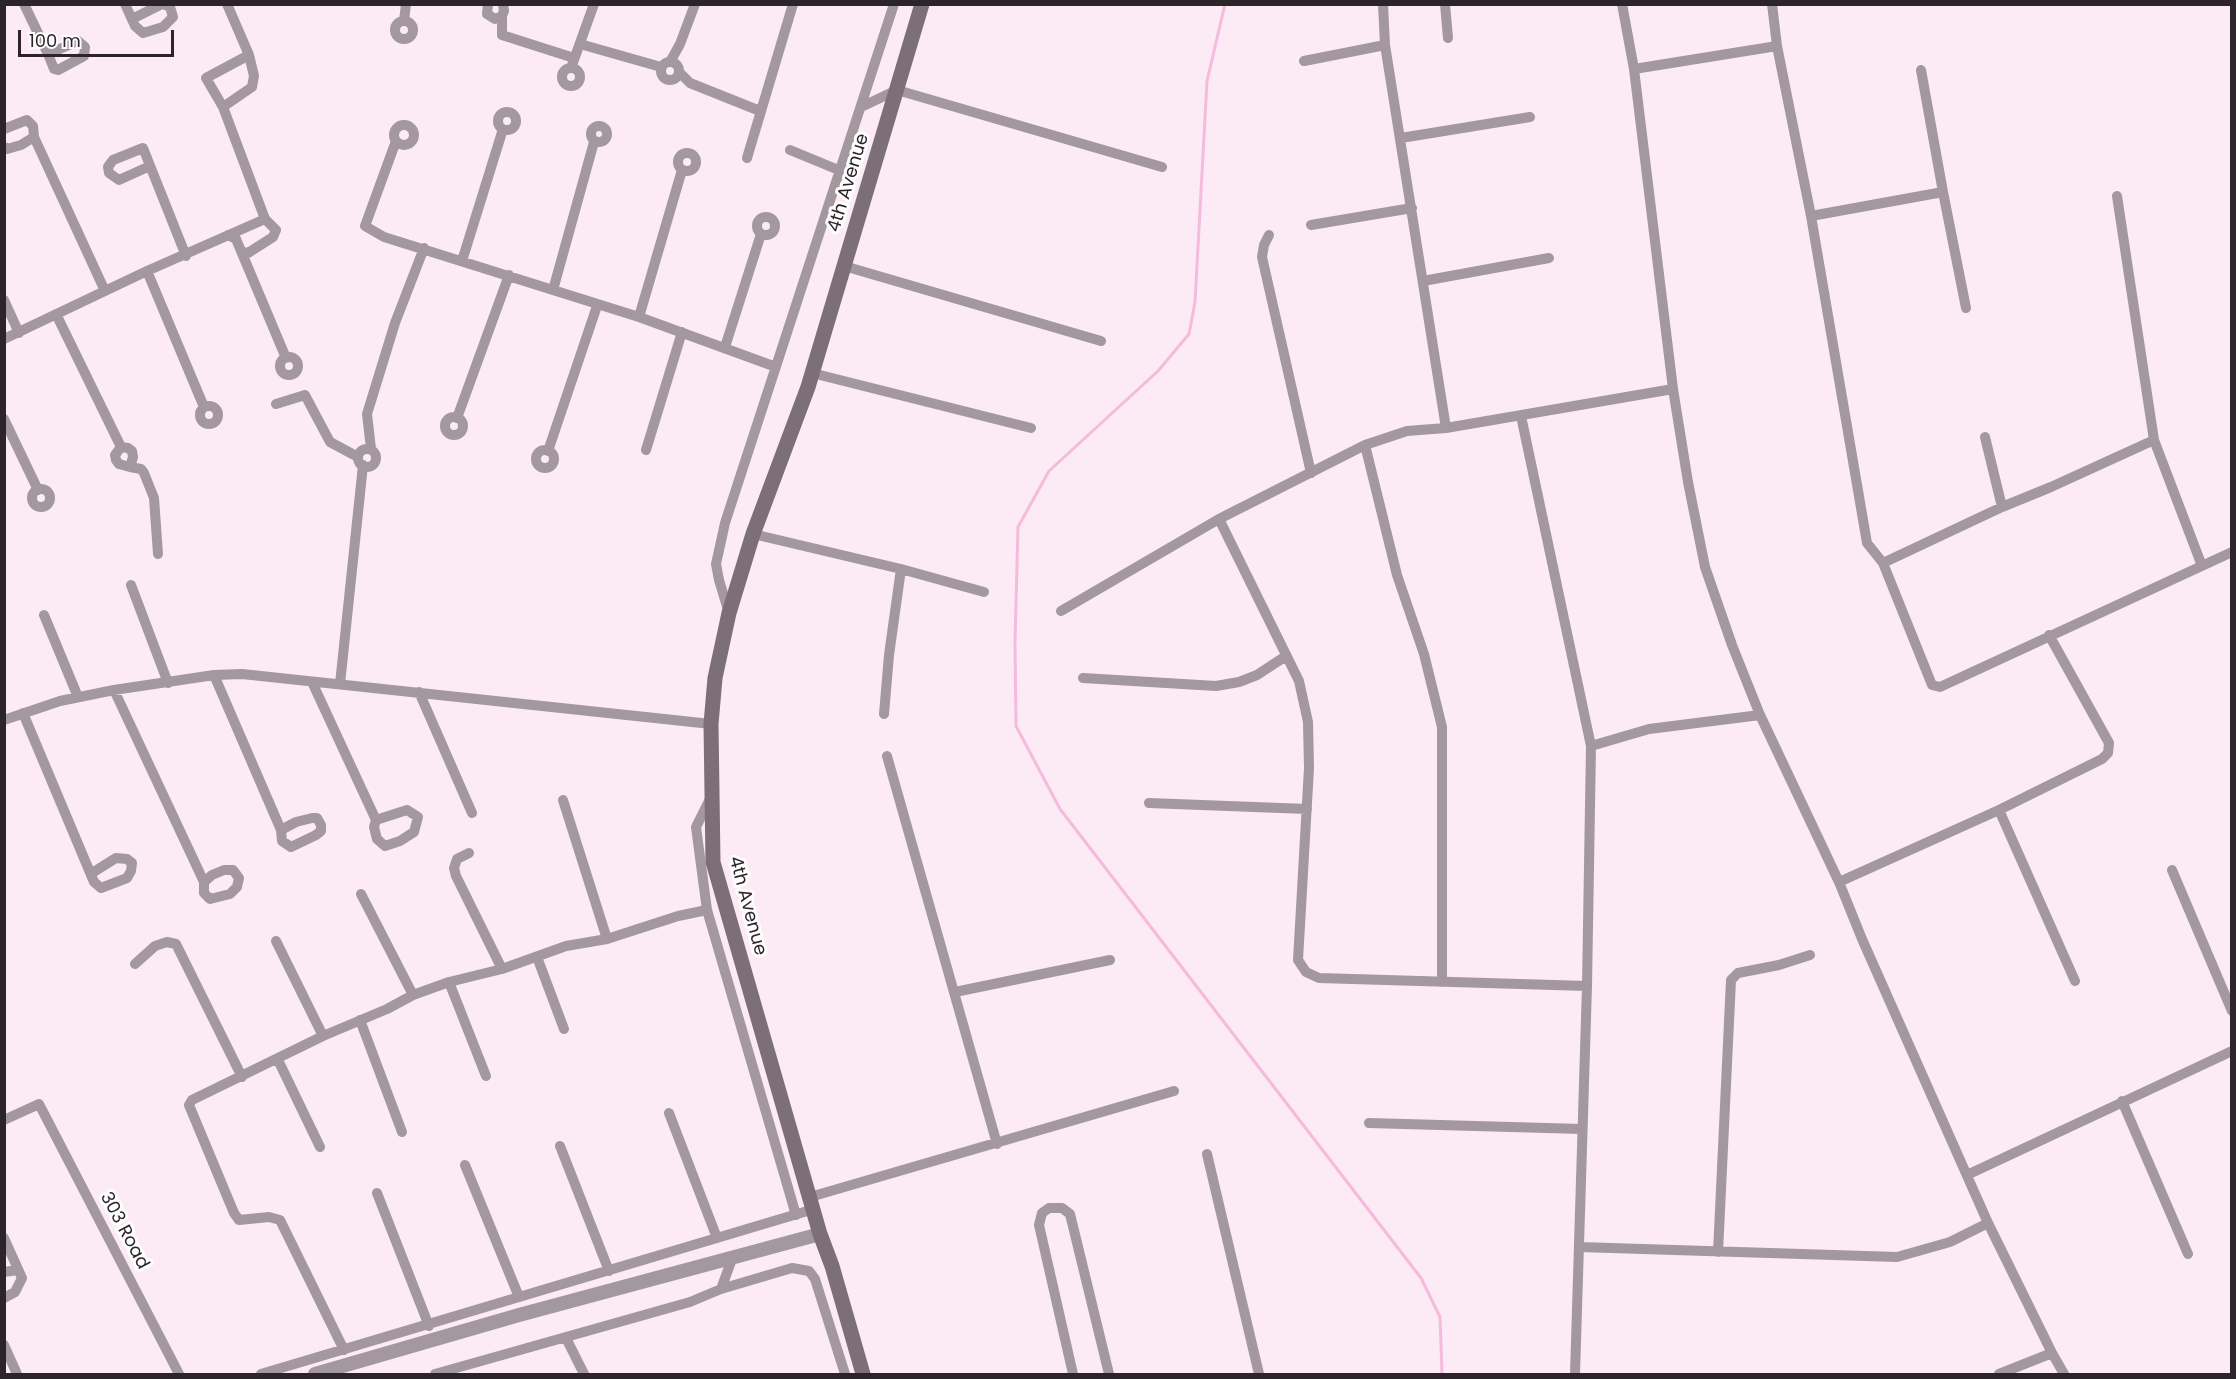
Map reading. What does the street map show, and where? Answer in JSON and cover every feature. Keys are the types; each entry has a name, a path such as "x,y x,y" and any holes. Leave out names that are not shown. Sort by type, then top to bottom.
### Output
{"main road":[{"name":"4th Avenue","path":"863,1374 832,1266 820,1234 713,862 711,724 715,678 729,613 753,534 782,461 812,373 922,4"}],"street":[{"path":"24,4 48,54"},
{"path":"125,4 135,26 143,33 164,27 173,17 170,7 163,4 132,19"},
{"path":"223,107 252,87 254,76 249,56 226,4"},
{"path":"404,21 406,4"},
{"path":"488,4 486,9 495,19 502,10"},
{"path":"502,10 502,35 572,63 594,4"},
{"path":"679,72 673,80 667,80 661,74 680,44 696,4"},
{"path":"747,158 793,4"},
{"path":"729,613 717,572 719,545 894,4"},
{"path":"1383,4 1386,45 1446,428"},
{"path":"1445,4 1448,38"},
{"path":"1622,4 1634,69 1673,389 1705,567 1732,645 1760,715 1839,882 1866,950 1988,1223 2064,1374"},
{"path":"1772,4 1777,46 1811,216 1867,543 1883,563 1932,685 1940,687 2232,552"},
{"path":"579,44 665,65 678,66 679,72 690,83 760,111"},
{"path":"1304,61 1386,45"},
{"path":"1634,69 1777,46"},
{"path":"242,252 248,253 273,237 276,230 265,219 223,107 206,78 249,56"},
{"path":"1921,70 1942,192 1966,308"},
{"path":"861,107 897,90 1162,167"},
{"path":"1401,138 1530,117"},
{"path":"4,129 27,120 33,126 34,137 105,291"},
{"path":"462,261 503,129"},
{"path":"4,147 7,149 21,145 34,137"},
{"path":"396,141 365,226 384,237 509,275 597,306 639,317 776,367"},
{"path":"553,290 594,142"},
{"path":"790,150 841,171"},
{"path":"150,166 186,256"},
{"path":"639,317 682,170"},
{"path":"1811,216 1942,192"},
{"path":"2116,196 2154,440 2202,566"},
{"path":"1311,225 1412,208"},
{"path":"4,339 57,316 147,271 186,256 265,219"},
{"path":"725,347 761,234"},
{"path":"228,235 236,239 286,358"},
{"path":"1269,235 1262,257 1311,473"},
{"path":"276,404 304,395 330,442 367,466 374,464 376,459 375,452 371,448 367,414 395,323 424,248"},
{"path":"1423,281 1549,258"},
{"path":"844,266 1101,341"},
{"path":"147,271 204,407"},
{"path":"457,417 509,275"},
{"path":"4,300 20,333"},
{"path":"548,451 597,306"},
{"path":"57,316 121,447 132,451 130,467 141,469 144,473 154,498 158,554"},
{"path":"646,450 682,332"},
{"path":"812,373 1031,428"},
{"path":"1061,611 1219,519 1365,445 1407,432 1521,416 1673,389"},
{"path":"1521,416 1591,746 1587,986 1575,1374"},
{"path":"4,419 38,490"},
{"path":"1985,436 2002,507"},
{"path":"1883,563 2002,507 2154,440"},
{"path":"1365,445 1397,575 1424,654 1442,727 1442,982"},
{"path":"339,684 360,461 364,449 371,448"},
{"path":"1219,519 1299,681 1308,722 1307,809 1298,960 1306,972 1319,978 1587,986"},
{"path":"753,534 901,569 984,592"},
{"path":"884,714 889,655 901,569"},
{"path":"131,585 168,683"},
{"path":"44,615 78,697"},
{"path":"1839,882 1998,810 2102,759 2108,753 2109,743 2049,635"},
{"path":"1083,678 1216,686 1239,682 1257,675 1286,656"},
{"path":"4,720 23,712 78,697 114,690 214,675 242,674 711,724"},
{"path":"214,675 281,830"},
{"path":"312,682 376,820"},
{"path":"114,690 204,882"},
{"path":"419,692 472,813"},
{"path":"23,712 92,873"},
{"path":"1591,746 1648,729 1760,715"},
{"path":"887,756 997,1144"},
{"path":"712,794 696,827 707,910 796,1215"},
{"path":"563,800 607,939"},
{"path":"1149,803 1307,809"},
{"path":"1998,810 2075,981"},
{"path":"469,853 457,859 454,868 456,876 502,969"},
{"path":"2172,870 2232,1011"},
{"path":"361,894 413,995"},
{"path":"344,1350 280,1220 269,1217 239,1220 234,1214 189,1105 196,1097 413,995 449,982 502,969 566,946 607,939 678,916 707,910"},
{"path":"276,941 323,1036"},
{"path":"135,964 155,945 167,942 176,944 242,1077"},
{"path":"1718,1252 1731,980 1738,973 1779,965 1810,955"},
{"path":"537,957 564,1029"},
{"path":"955,992 1110,960"},
{"path":"449,982 486,1076"},
{"path":"360,1020 402,1132"},
{"path":"1967,1174 2232,1051"},
{"path":"278,1060 320,1147"},
{"path":"261,1374 429,1326 796,1215 812,1203 1174,1091"},
{"path":"2121,1101 2188,1254"},
{"name":"303 Road","path":"4,1120 39,1104 179,1374"},
{"path":"669,1113 717,1239"},
{"path":"1369,1123 1582,1129"},
{"path":"560,1146 609,1271"},
{"path":"1207,1154 1259,1374"},
{"path":"465,1165 519,1297"},
{"path":"377,1193 429,1326"},
{"path":"1073,1374 1039,1225 1042,1213 1049,1208 1062,1208 1070,1214 1109,1374"},
{"path":"1579,1247 1897,1257 1950,1242 1988,1223"},
{"path":"315,1374 519,1315 820,1234"},
{"path":"4,1238 22,1278 15,1292 4,1299"},
{"path":"721,1289 732,1258"},
{"path":"435,1374 471,1369 566,1338 690,1302 721,1289 792,1268 809,1271 818,1290 845,1374"},
{"path":"4,1272 18,1270"},
{"path":"566,1338 584,1374"},
{"path":"4,1345 17,1374"},
{"path":"1999,1374 2052,1353"}],"waterway":[{"path":"1225,4 1207,81 1195,302 1189,334 1158,371 1049,471 1018,527 1015,642 1016,726 1060,809 1421,1278 1440,1317 1442,1374"}]}
